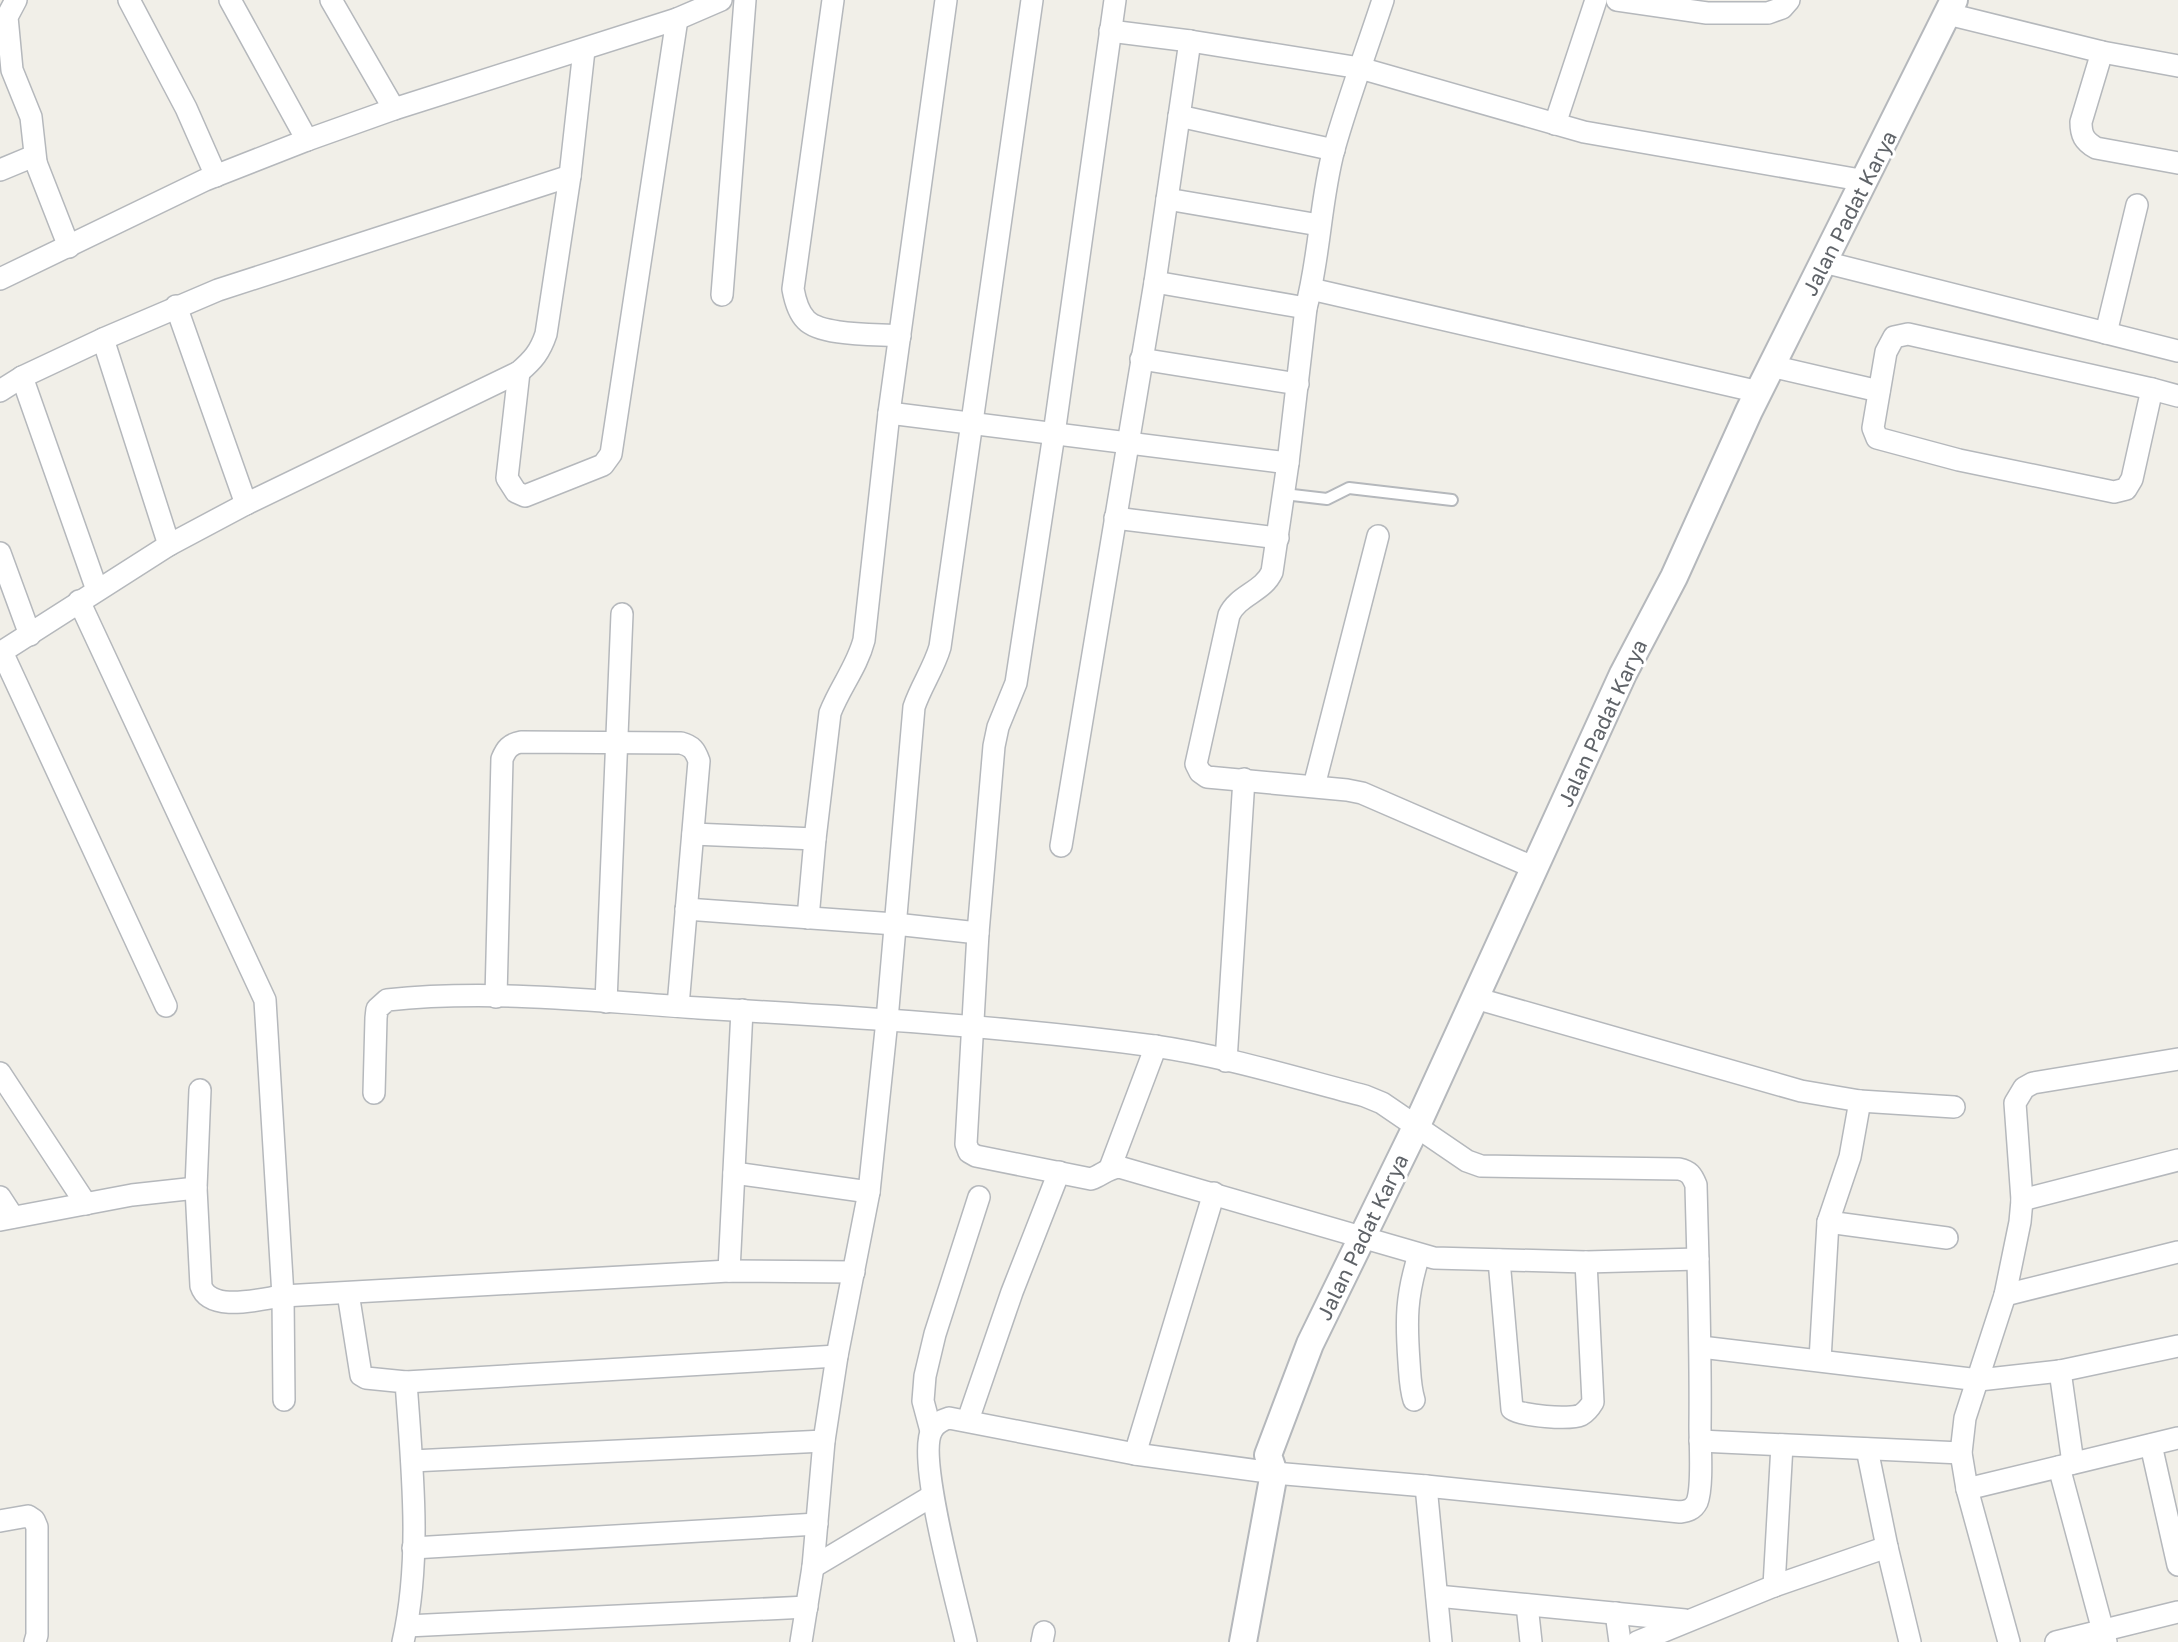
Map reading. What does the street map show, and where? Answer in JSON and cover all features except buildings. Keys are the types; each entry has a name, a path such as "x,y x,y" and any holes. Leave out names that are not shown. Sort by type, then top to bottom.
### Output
{"street":[{"path":"16,0 7,17 12,70 31,117 36,162 69,247"},
{"path":"129,0 186,108 216,176"},
{"path":"230,0 307,140"},
{"path":"331,0 394,109"},
{"path":"0,279 216,176 307,140 394,109 677,19 721,0"},
{"path":"722,295 745,0"},
{"path":"833,0 793,289 796,304 806,321 822,329 900,336"},
{"path":"808,918 830,713 837,694 855,667 864,640 889,413 946,0"},
{"path":"801,1642 813,1567 824,1441 837,1356 869,1192 914,707 940,646 1032,0"},
{"path":"1115,0 1016,683 998,727 994,746 972,1027 966,1144 969,1152 976,1156 1091,1179 1110,1168 1119,1167 1434,1258 1587,1262 1698,1259"},
{"path":"1383,0 1334,150 1319,225 1278,537 1268,580 1239,601 1229,615 1196,764 1200,772 1207,777 1347,790 1380,800 1535,868"},
{"path":"1555,124 1596,0"},
{"path":"1622,0 1768,13 1782,8 1789,0"},
{"path":"1951,7 2102,52 2178,66"},
{"name":"Jalan Padat Karya","path":"1243,1642 1271,1464 1310,1344 1417,1125 1623,674 1674,577 1771,366 1951,7"},
{"path":"519,372 507,478 516,492 524,496 603,465 611,454 677,19"},
{"path":"1110,31 1360,68 1584,132 1866,181"},
{"path":"1061,846 1140,359 1155,282 1190,41"},
{"path":"166,1006 1,652 169,545 246,504 519,372 541,351 546,334 570,176 584,50"},
{"path":"2102,52 2081,122 2081,133 2086,142 2096,148 2178,163"},
{"path":"1179,116 1334,150"},
{"path":"0,170 29,158 36,162"},
{"path":"0,391 22,377 176,306 570,176"},
{"path":"1167,200 1319,225"},
{"path":"2106,333 2137,205"},
{"path":"1824,262 2178,351"},
{"path":"1155,282 1308,299 1759,392"},
{"path":"176,306 246,504"},
{"path":"2151,389 2132,479 2126,489 2113,492 1959,460 1880,439 1873,431 1889,344 1894,337 1901,334 2151,389 2178,396"},
{"path":"103,339 169,545"},
{"path":"1140,359 1298,384"},
{"path":"1771,366 1880,391"},
{"path":"22,377 88,595 265,1000 283,1296 284,1401"},
{"path":"889,413 1288,463"},
{"path":"1115,518 1278,537"},
{"path":"1314,786 1378,536"},
{"path":"0,553 30,635"},
{"path":"606,1002 622,614"},
{"path":"496,997 502,759 506,750 513,743 522,742 681,743 690,746 699,761 678,1006"},
{"path":"1226,1061 1244,779"},
{"path":"693,834 815,839"},
{"path":"686,909 895,924 978,933"},
{"path":"374,1093 377,1009 385,1000 496,997 887,1020 1156,1046 1365,1096 1382,1103 1417,1125 1467,1161 1481,1166 1679,1168 1693,1176 1696,1185 1701,1348 1700,1441 1698,1496 1695,1506 1689,1511 1680,1513 1426,1486 1271,1464 1135,1454 968,1420 949,1418 939,1422 931,1431"},
{"path":"1475,998 1801,1091 1860,1101 1954,1107"},
{"path":"729,1271 742,1010"},
{"path":"1110,1168 1156,1046"},
{"path":"2009,1642 1967,1489 1961,1453 1963,1425 2006,1295 2022,1200 2015,1103 2024,1088 2033,1083 2178,1059"},
{"path":"0,1073 86,1204"},
{"path":"200,1090 196,1188 201,1286 204,1294 211,1300 224,1303 283,1296 729,1271 854,1272"},
{"path":"1820,1360 1828,1222 1850,1157 1860,1101"},
{"path":"2022,1200 2178,1160"},
{"path":"968,1420 1012,1292 1059,1172"},
{"path":"734,1173 869,1192"},
{"path":"0,1197 7,1219 132,1195 196,1188"},
{"path":"1135,1454 1214,1193"},
{"path":"966,1642 932,1496 929,1441 931,1431 923,1401 925,1376 935,1334 979,1197"},
{"path":"1828,1222 1947,1238"},
{"path":"2006,1295 2178,1252"},
{"path":"1414,1400 1410,1389 1406,1325 1408,1298 1419,1255"},
{"path":"1499,1260 1512,1409 1516,1413 1568,1417 1580,1415 1593,1402 1587,1262"},
{"path":"348,1293 362,1376 366,1378 406,1382 837,1356"},
{"path":"1701,1348 1820,1360 1979,1381 2060,1371 2178,1346"},
{"path":"2060,1371 2066,1465 2105,1636"},
{"path":"406,1382 412,1461 414,1575 405,1634 807,1607"},
{"path":"1967,1489 2178,1438"},
{"path":"412,1461 824,1441"},
{"path":"1700,1441 1961,1453"},
{"path":"1774,1586 1782,1445"},
{"path":"2151,1445 2178,1565"},
{"path":"1867,1449 1905,1640"},
{"path":"1426,1486 1441,1642"},
{"path":"813,1567 932,1496"},
{"path":"0,1521 28,1516 34,1520 37,1527 35,1642"},
{"path":"413,1548 817,1524"},
{"path":"1637,1642 1774,1586 1887,1547"},
{"path":"1437,1597 1691,1620"},
{"path":"1527,1605 1531,1642"},
{"path":"2056,1642 2105,1636 2178,1612"},
{"path":"1616,1613 1620,1642"}],"lane":[{"path":"1284,494 1327,499 1349,488 1452,500"}]}
